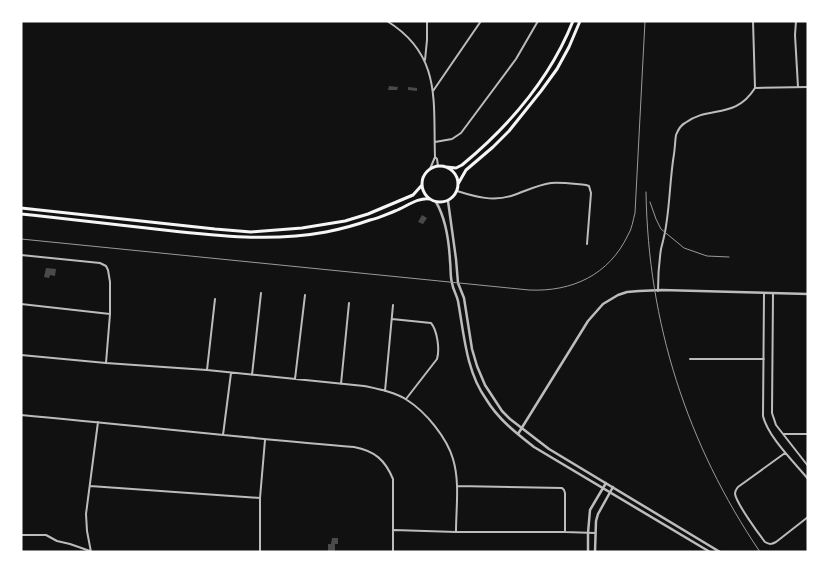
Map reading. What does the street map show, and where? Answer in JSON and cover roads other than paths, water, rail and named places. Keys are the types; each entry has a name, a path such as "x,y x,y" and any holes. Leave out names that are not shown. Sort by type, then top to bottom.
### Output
{"highway":[{"path":"430,200 422,185 426,174 438,166 456,168 462,165 496,135 536,88 550,67 573,21"},
{"path":"21,214 217,236 253,238 303,235 348,227 388,214 426,198 436,202 448,201 455,195 458,184 466,170 509,131 541,91 557,69 580,21"},
{"path":"446,167 454,172 458,184"},
{"path":"21,208 215,230 260,231 302,228 345,221 368,214 413,195 422,185"}],"street":[{"path":"387,21 412,41 425,60 429,71 433,92 435,142 435,157 430,170"},
{"path":"425,60 427,21"},
{"path":"433,92 481,21"},
{"path":"435,142 452,139 461,134 516,59 538,21"},
{"path":"658,290 661,250 667,225 676,135 683,124 698,116 725,110 745,101 754,88 753,21"},
{"path":"796,21 798,87"},
{"path":"754,88 808,87"},
{"path":"435,157 438,166"},
{"path":"457,191 493,199 509,196 535,186 552,183 589,186 591,193 587,244"},
{"path":"448,201 458,283 464,298 469,333 477,366 485,385 499,406 510,419 549,449 720,552"},
{"path":"436,202 442,214 452,283 458,299 473,374 485,399 504,422 534,447 710,552"},
{"path":"21,255 100,263 106,266 110,282 110,314 106,363"},
{"path":"518,435 588,321 603,304 618,295 627,292 658,290 808,294"},
{"path":"252,374 261,293"},
{"path":"764,293 763,416 765,424 808,479"},
{"path":"773,294 772,413 776,425 808,466"},
{"path":"295,379 305,295"},
{"path":"207,370 215,299"},
{"path":"341,384 350,303"},
{"path":"21,304 110,314"},
{"path":"385,391 394,304"},
{"path":"392,319 431,323 434,326 438,352 437,359 406,399"},
{"path":"21,355 252,374 364,386 406,399 429,418 443,438 453,459 457,486 456,532"},
{"path":"690,360 764,360"},
{"path":"223,435 231,373"},
{"path":"21,415 364,449 384,462 393,479 393,552"},
{"path":"21,534 46,535 57,541 91,551 86,514 98,422"},
{"path":"783,434 808,434"},
{"path":"260,552 260,498 266,440"},
{"path":"786,452 738,487 736,494 753,526 768,544 776,542 808,517"},
{"path":"588,552 590,510 606,482"},
{"path":"90,486 260,498"},
{"path":"457,486 559,487 564,490 565,494 565,532"},
{"path":"595,552 596,521 613,487"},
{"path":"394,530 595,533"}],"railway":[{"path":"21,239 529,290 545,290 574,284 600,271 611,261 629,233 635,213 645,21"},
{"path":"646,192 648,241 654,288 676,381 692,425 712,469 734,511 760,552"},
{"path":"650,202 661,229 684,248 707,256 729,257"}]}
